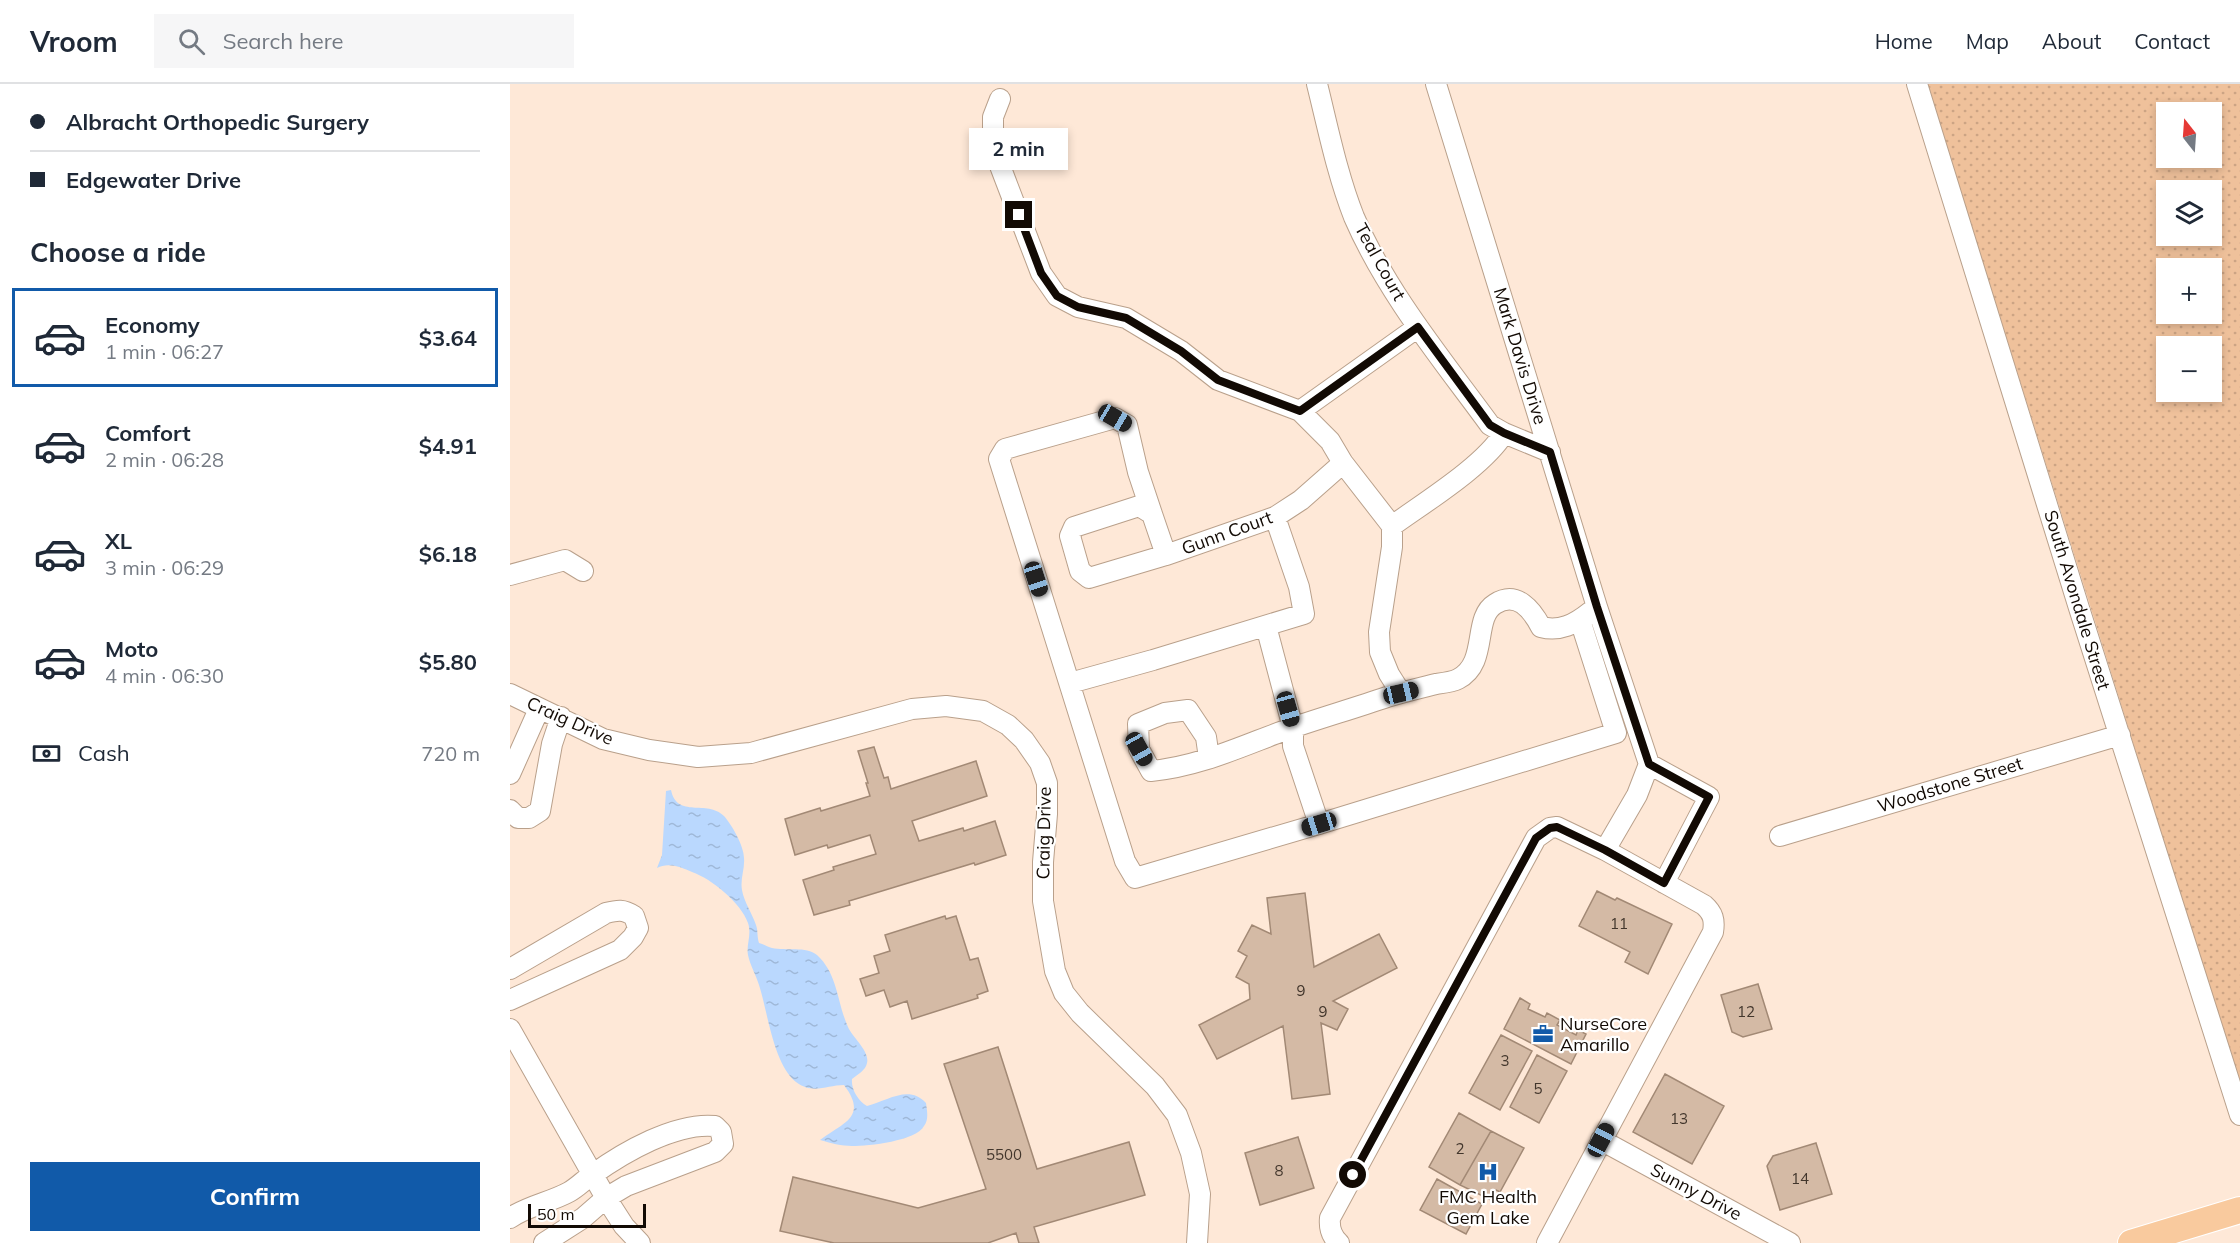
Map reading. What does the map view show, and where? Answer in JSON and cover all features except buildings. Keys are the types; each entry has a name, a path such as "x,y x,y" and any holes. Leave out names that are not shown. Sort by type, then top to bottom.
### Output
{"main road":[{"path":"2131,1243 2240,1210"}],"street":[{"name":"Teal Court","path":"1317,84 1331,145 1354,216 1380,269 1418,327 1490,425 1550,452"},
{"name":"Mark Davis Drive","path":"1436,84 1597,607 1649,764"},
{"name":"South Avondale Street","path":"1917,84 2240,1115"},
{"path":"1000,99 993,117 997,158 1041,273 1057,296 1078,307 1126,318 1181,351 1218,380 1300,411 1330,441 1343,463 1392,526 1392,547 1379,632 1380,652 1389,674 1401,693"},
{"path":"1300,411 1418,327"},
{"path":"1152,514 1138,471 1127,425 1115,418 1005,449 999,459 1125,861 1136,878 1616,733 1580,620"},
{"path":"1392,526 1471,468 1496,446 1504,433"},
{"name":"Gunn Court","path":"1166,555 1152,514 1139,506 1074,527 1070,536 1080,571 1089,578 1166,555 1275,517 1301,500 1343,463"},
{"path":"1070,683 1304,614 1299,587 1275,517"},
{"path":"510,575 565,560 583,572"},
{"path":"1209,758 1401,693 1458,679 1473,666 1485,615 1495,604 1507,600 1520,602 1532,611 1541,627 1554,631 1580,620 1597,607"},
{"path":"1266,626 1293,728 1293,746 1319,824"},
{"name":"Craig Drive","path":"510,694 603,739 649,750 698,757 751,753 912,709 930,707 946,706 983,711 1008,724 1024,740 1040,763 1047,783 1043,901 1055,971 1064,993 1080,1013 1155,1086 1177,1115 1191,1154 1200,1194 1197,1243"},
{"path":"510,774 540,709"},
{"path":"510,810 518,818 529,818 540,811 552,744 561,717"},
{"name":"Woodstone Street","path":"1780,836 2120,735"},
{"path":"1605,850 1636,795 1649,764 1709,797 1664,883"},
{"path":"1339,1243 1331,1234 1330,1218 1536,838 1550,828 1557,827 1605,850 1704,905 1709,910 1714,923 1713,932 1547,1243"},
{"path":"510,969 606,913 625,910 634,916 638,928 633,937 620,950 510,1000"},
{"path":"510,1029 606,1198 624,1226 640,1243"},
{"path":"510,1218 571,1191 592,1174 654,1139 677,1130 701,1125 715,1126 721,1132 723,1144 716,1152 626,1186 544,1243"},
{"name":"Sunny Drive","path":"1601,1140 1790,1243"}],"shaded area":[{"path":"1927,84 2240,84 2240,1085"}],"water":[{"path":"671,790 674,799 679,804 717,811 724,816 734,830 743,853 742,890 756,925 759,943 772,948 812,952 829,971 844,1018 867,1058 865,1068 852,1079 858,1098 867,1106 905,1094 919,1097 926,1103 927,1115 926,1123 919,1131 902,1139 869,1145 852,1146 820,1140 850,1118 854,1105 851,1096 844,1085 808,1088 796,1082 788,1074 772,1037 759,985 748,955 748,923 739,908 717,886 700,875 674,866 666,865 657,868 662,855 666,791"}],"place":[{"name":"NurseCore Amarillo","path":"1543,1034"},
{"name":"FMC Health Gem Lake","path":"1488,1172"}],"route":[{"path":"1019,215 1041,273 1057,296 1078,307 1126,318 1181,351 1218,380 1300,411 1418,327 1490,425 1550,452 1597,607 1649,764 1709,797 1664,883 1605,850 1557,827 1542,832 1536,838 1472,952 1353,1175"}]}
